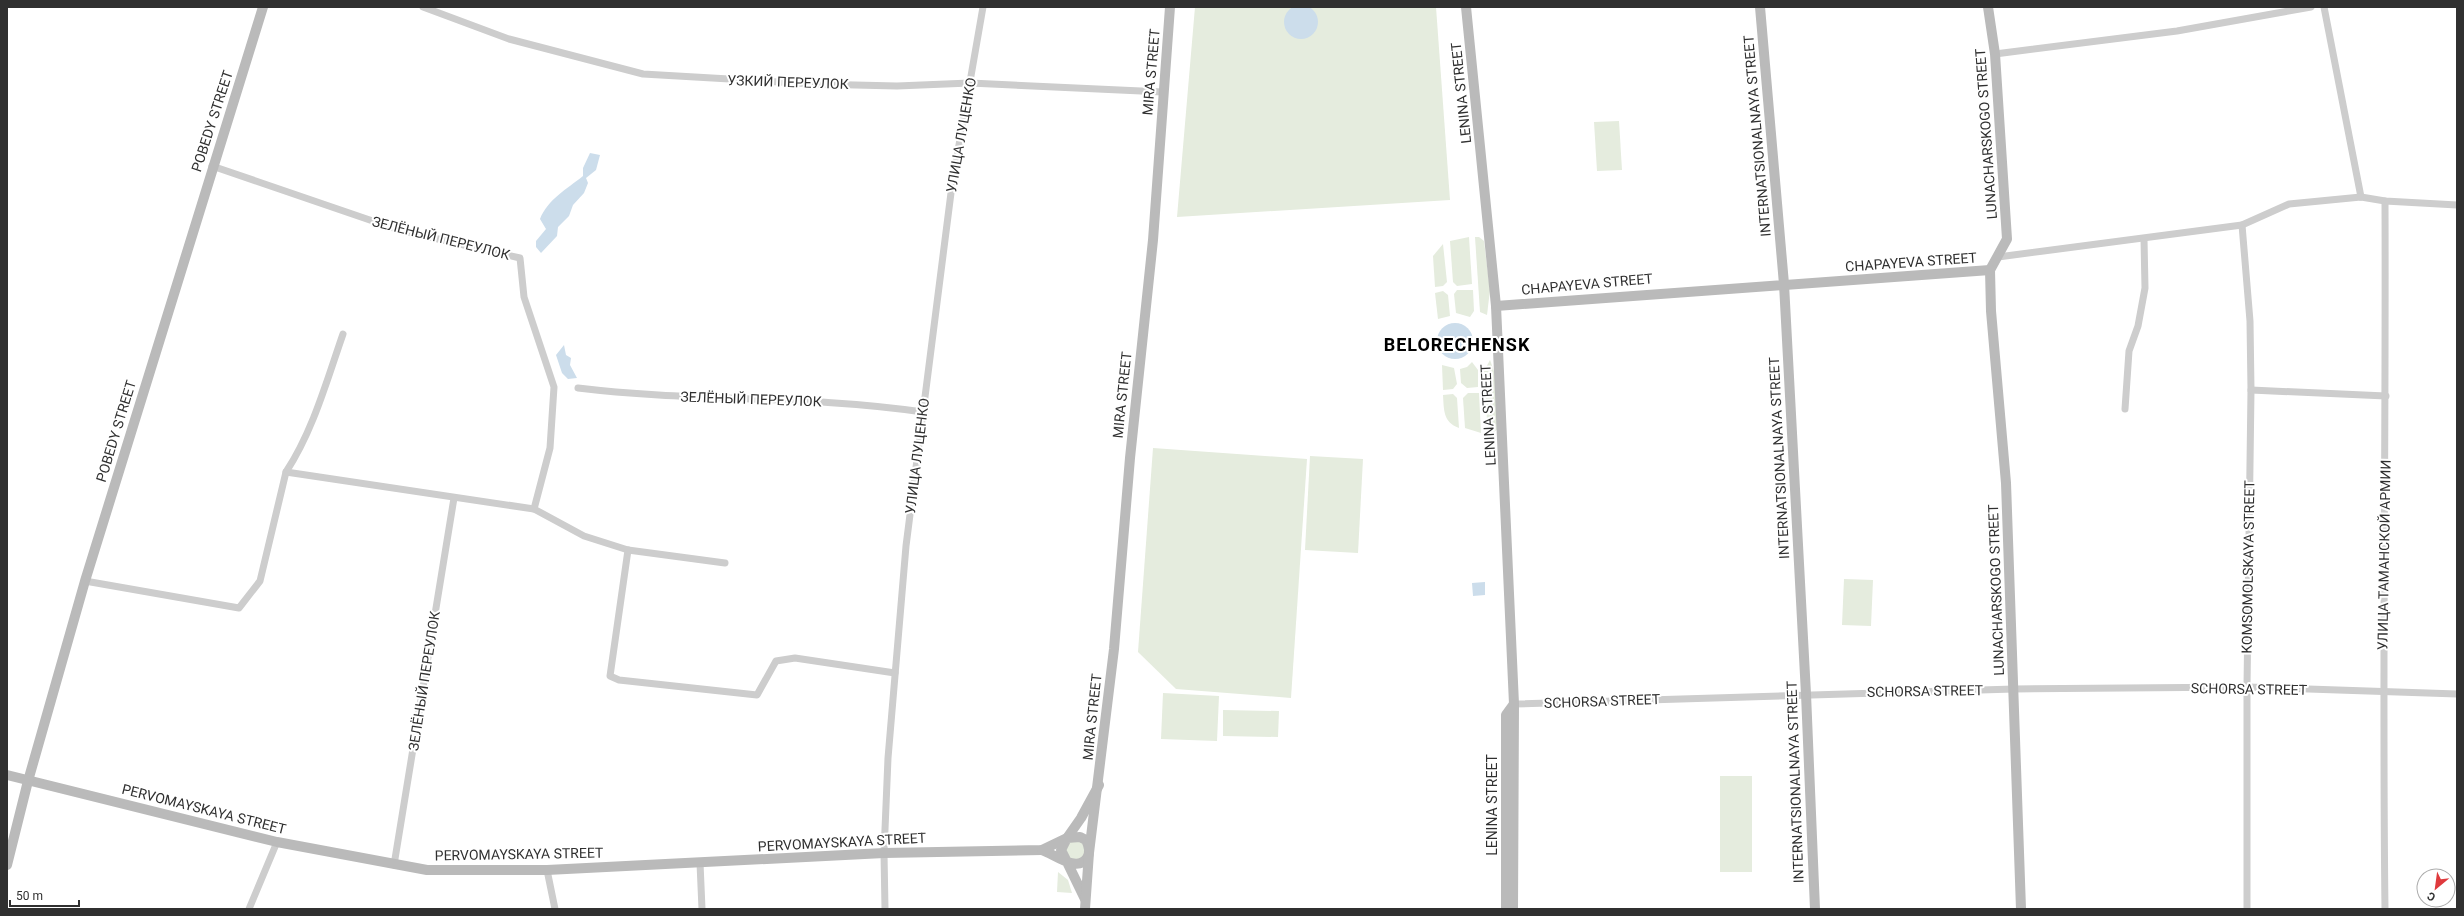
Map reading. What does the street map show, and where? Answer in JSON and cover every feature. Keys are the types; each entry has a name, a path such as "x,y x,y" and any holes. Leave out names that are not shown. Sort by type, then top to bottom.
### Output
{"street":[{"name":"POBEDY STREET","path":"7,865 28,780 85,581 212,166 263,7"},
{"name":"УЗКИЙ ПЕРЕУЛОК","path":"423,7 509,39 643,74 813,84 897,86 970,83 1163,92"},
{"name":"УЛИЦА ЛУЦЕНКО","path":"885,909 884,853 888,758 906,546 952,185 983,7"},
{"name":"MIRA STREET","path":"1085,904 1089,853 1099,785 1153,240 1170,7"},
{"name":"LENINA STREET","path":"1466,7 1496,306 1514,704 1513,909"},
{"name":"INTERNATSIONALNAYA STREET","path":"1760,7 1784,284 1806,694 1815,909"},
{"name":"LUNACHARSKOGO STREET","path":"1988,7 1994,54 2007,239 1998,256"},
{"path":"1994,54 2177,31 2310,7"},
{"path":"2324,7 2361,197"},
{"name":"ЗЕЛЁНЫЙ ПЕРЕУЛОК","path":"212,166 399,230 520,258 524,296 554,387 550,448 534,509"},
{"name":"CHAPAYEVA STREET","path":"1496,306 1990,270 1998,256 2144,239 2242,225 2289,204 2361,197 2385,201 2457,206"},
{"name":"УЛИЦА ТАМАНСКОЙ АРМИИ","path":"2385,201 2386,396 2383,692 2385,909"},
{"name":"KOMSOMOLSKAYA STREET","path":"2242,225 2250,321 2251,390 2247,687 2247,909"},
{"path":"2125,409 2129,351 2138,326 2145,288 2144,239"},
{"name":"LUNACHARSKOGO STREET","path":"1990,270 1991,311 2006,483 2021,909"},
{"path":"85,581 239,608 260,581 286,472 295,458 323,394 343,334"},
{"path":"554,387 562,387"},
{"name":"ЗЕЛЁНЫЙ ПЕРЕУЛОК","path":"578,388 689,397 814,401 879,406 923,412"},
{"path":"2251,390 2386,396"},
{"path":"286,472 534,509 584,536 628,550 725,563"},
{"name":"ЗЕЛЁНЫЙ ПЕРЕУЛОК","path":"394,865 454,498"},
{"path":"628,550 610,676 619,680 757,695 776,661 795,658 896,673"},
{"name":"SCHORSA STREET","path":"1514,704 1806,694 2014,689 2247,687 2457,694"},
{"name":"LENINA STREET","path":"1506,909 1506,715 1514,704"},
{"name":"PERVOMAYSKAYA STREET","path":"7,775 277,842 427,870 547,870 884,853 1042,850 1067,838"},
{"name":"MIRA STREET","path":"1067,838 1081,818 1099,785"},
{"path":"1074,836 1086,840 1089,853 1087,858 1078,864 1067,862 1061,850 1067,838 1074,836"},
{"path":"249,909 277,842"},
{"name":"PERVOMAYSKAYA STREET","path":"1042,850 1067,862"},
{"name":"MIRA STREET","path":"1067,862 1085,904"},
{"path":"700,863 702,909"},
{"path":"547,870 555,909"}],"shaded area":[{"path":"1195,7 1436,7 1450,200 1177,217"},
{"path":"1619,121 1622,170 1597,171 1594,122"},
{"path":"1469,237 1472,284 1457,286 1453,282 1450,241"},
{"path":"1475,237 1479,237 1484,241 1490,290 1487,315 1480,312"},
{"path":"1443,244 1447,282 1443,286 1435,287 1433,256"},
{"path":"1457,290 1473,290 1474,311 1470,317 1456,313 1454,294"},
{"path":"1443,291 1448,295 1450,316 1438,319 1435,293"},
{"path":"1490,360 1496,377 1498,429 1488,436 1484,371"},
{"path":"1472,362 1478,370 1478,387 1467,388 1461,383 1460,369 1467,367"},
{"path":"1442,365 1454,368 1457,384 1453,389 1443,390"},
{"path":"1468,393 1479,393 1481,433 1465,428 1463,398"},
{"path":"1453,394 1457,398 1459,428 1447,419 1444,410 1443,395"},
{"path":"1153,448 1307,459 1291,698 1176,689 1138,652"},
{"path":"1310,456 1363,459 1358,553 1305,550"},
{"path":"1844,579 1873,580 1871,626 1842,625"},
{"path":"1163,693 1219,696 1217,741 1161,739"},
{"path":"1223,710 1279,711 1278,737 1223,736"},
{"path":"1720,776 1752,776 1752,872 1720,872"},
{"path":"1075,840 1082,843 1085,850 1082,857 1075,860 1068,857 1065,850 1068,843"},
{"path":"1058,872 1068,880 1072,893 1057,892"}],"water":[{"path":"1304,5 1311,7 1316,12 1318,22 1316,32 1311,37 1298,39 1291,37 1286,32 1284,19 1286,12 1291,7"},
{"path":"590,153 600,155 596,170 586,178 588,183 584,193 573,205 569,216 558,227 557,236 541,253 536,247 536,241 546,229 540,219 543,212 564,190 583,176 583,168"},
{"path":"1455,323 1468,328 1473,341 1468,354 1455,359 1442,354 1437,341 1442,328"},
{"path":"564,345 566,355 571,358 570,365 577,378 568,379 562,373 556,355"},
{"path":"1485,582 1485,595 1473,596 1472,583"}],"district":[{"name":"BELORECHENSK","path":"1457,345"}]}
